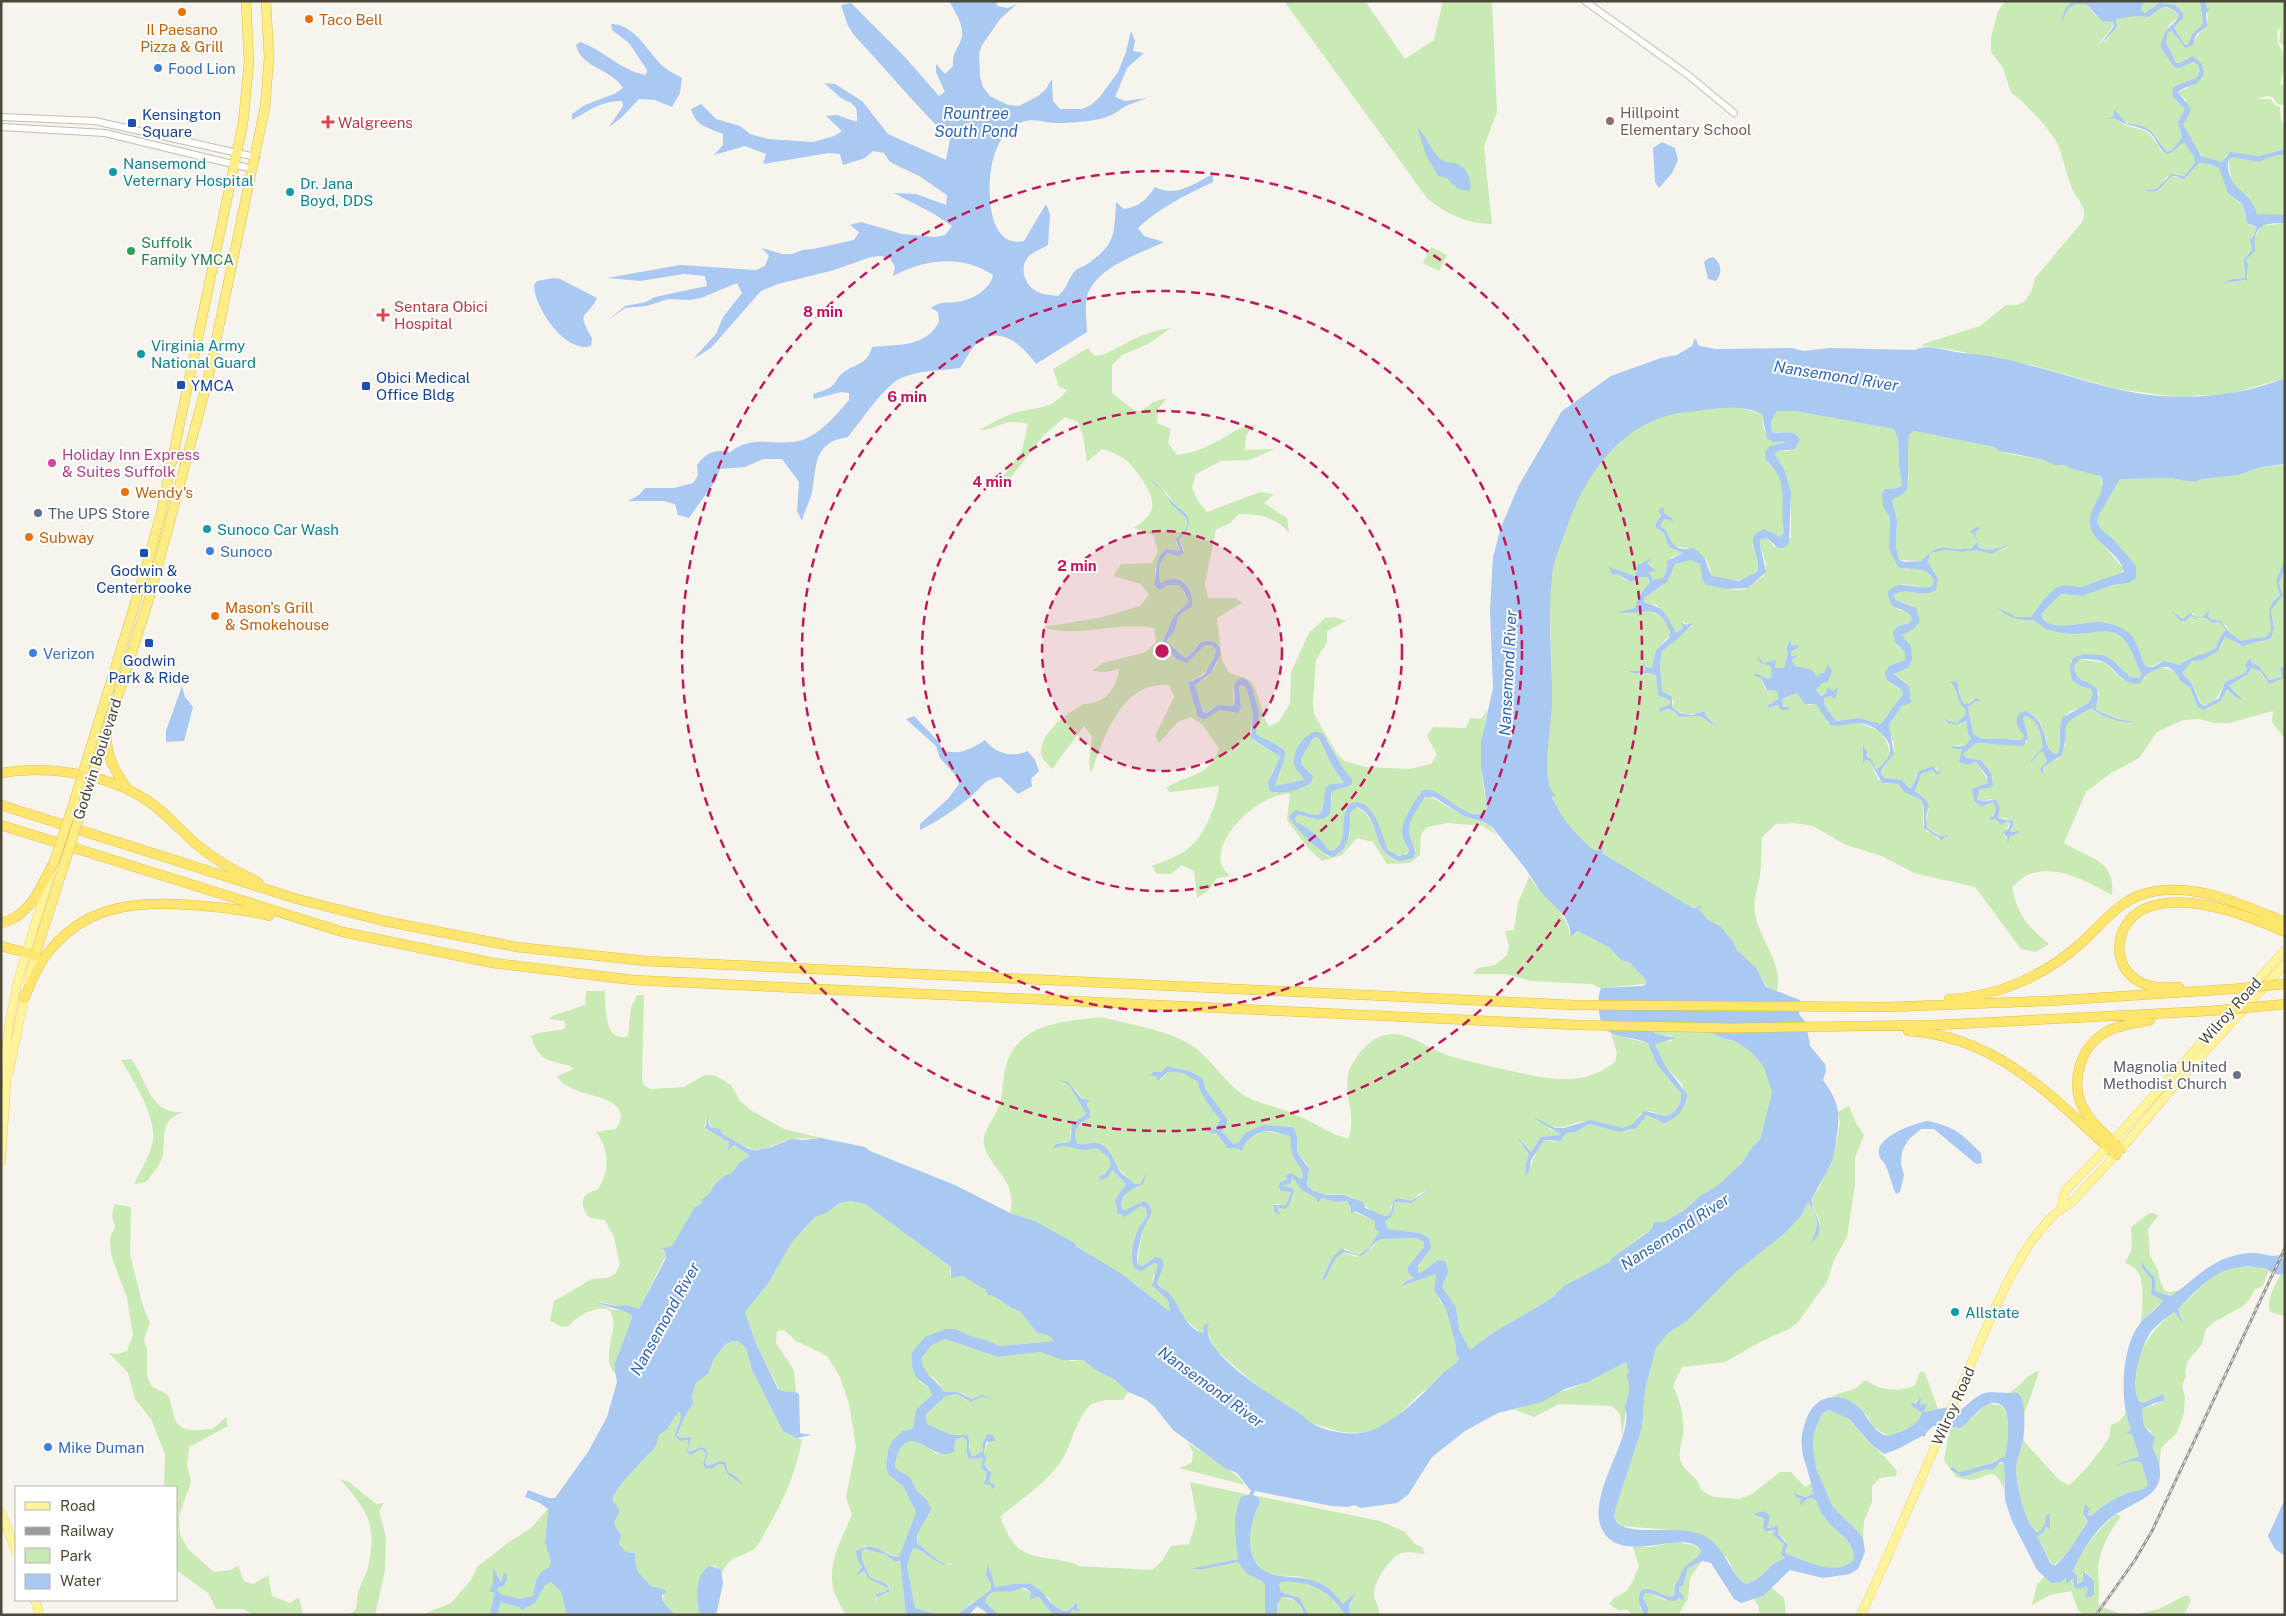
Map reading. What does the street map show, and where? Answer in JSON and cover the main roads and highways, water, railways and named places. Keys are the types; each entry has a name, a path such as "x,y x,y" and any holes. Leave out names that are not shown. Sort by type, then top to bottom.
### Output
{"highway":[{"name":"Godwin Boulevard","path":"87,777 161,514 237,152 248,78 249,36 246,1"},
{"name":"Godwin Boulevard","path":"31,954 77,806 107,726 140,628 170,530 208,379 265,107 268,70 266,1"},
{"path":"107,726 106,745 110,762 128,790"},
{"path":"1,773 44,769 87,777 128,790 163,813 197,844 222,863 252,880 297,899"},
{"path":"1,805 297,899 384,921 468,938 554,952 637,960 1574,1004 1820,1008 2029,1002 2285,984"},
{"path":"1,825 343,932 493,963 633,980 1574,1025 1730,1028 2032,1022 2209,1011 2281,1004"},
{"path":"1,832 46,840"},
{"path":"1,923 16,918 27,909 59,864"},
{"path":"1820,1008 1954,999 2004,989 2033,977 2065,957 2120,905 2137,896 2157,891 2174,890 2219,897 2285,922"},
{"path":"24,999 43,959 59,941 88,919 115,908 142,903 214,906 262,914 315,929 343,932"},
{"path":"2232,989 2154,986 2136,980 2126,970 2120,955 2119,940 2125,924 2135,914 2149,907 2189,904 2237,913 2285,932"},
{"path":"1,946 31,954"},
{"path":"2110,1144 2091,1121 2079,1099 2078,1072 2087,1050 2105,1033 2123,1025 2209,1011"},
{"path":"1833,1027 1928,1032 1978,1047 2022,1072 2119,1152"}],"main road":[{"name":"Wilroy Road","path":"1861,1615 2011,1276 2033,1242 2061,1207 2065,1192 2285,950"},
{"name":"Godwin Boulevard","path":"7,1076 13,1058 31,954"},
{"name":"Godwin Boulevard","path":"1,1162 7,1076 5,1056 9,1026 31,954"},
{"name":"Wilroy Road","path":"2061,1207 2071,1202 2119,1152 2180,1078 2285,964"},
{"path":"1,1512 15,1549"},
{"path":"34,1601 40,1615"}],"water":[{"name":"Rountree South Pond","path":"949,1 996,1 997,6 1008,8 1017,4 1001,18 982,45 979,54 980,77 983,87 990,96 1008,105 1019,106 1038,96 1046,89 1052,79 1053,101 1060,109 1082,109 1091,105 1099,98 1118,72 1126,52 1131,31 1135,41 1133,51 1144,53 1127,68 1115,97 1125,101 1147,98 1098,119 1065,123 1032,120 1022,122 1011,128 1002,138 996,151 990,182 992,212 1000,233 1010,241 1024,241 1046,204 1050,214 1048,245 1030,255 1024,265 1026,281 1033,289 1043,294 1058,296 1064,290 1076,270 1096,258 1103,251 1112,238 1114,231 1116,202 1124,209 1142,202 1155,187 1170,191 1177,190 1213,174 1213,182 1164,208 1138,228 1144,236 1164,242 1130,257 1107,271 1097,280 1090,289 1086,301 1087,332 1036,364 1017,343 1001,336 992,336 975,345 960,368 913,374 893,383 879,397 848,437 828,444 823,449 816,464 811,496 802,521 797,511 799,482 782,459 763,459 745,467 720,469 716,480 689,518 678,515 675,504 664,501 628,501 639,495 645,488 674,488 693,483 698,475 697,465 712,452 730,452 739,446 749,443 795,442 811,436 829,422 849,400 849,393 841,392 814,399 813,394 830,387 842,373 865,360 872,347 901,345 919,341 933,330 939,322 938,312 931,308 940,303 969,299 984,290 988,285 993,275 969,264 943,261 930,263 905,270 893,276 895,267 890,258 881,256 871,257 834,270 778,284 761,291 711,348 693,359 716,334 723,317 742,293 737,283 701,298 690,300 668,299 647,306 625,308 607,321 625,306 646,302 655,297 707,286 705,276 684,274 640,281 607,278 680,265 756,270 765,266 769,256 762,248 782,254 792,254 854,240 859,232 850,225 861,222 902,234 935,237 945,235 952,226 934,214 894,193 916,194 946,205 947,195 919,176 890,162 884,153 873,151 865,158 843,165 840,154 829,153 763,164 766,154 745,146 714,155 723,145 723,134 699,123 691,109 701,104 716,119 740,126 750,134 768,139 813,142 834,136 842,131 826,116 837,115 857,122 857,111 854,105 840,97 824,83 835,84 862,101 888,134 946,160 950,139 854,35 848,26 841,5 851,3 904,56 939,96 945,92 936,72 936,64 945,74 953,66 954,56 962,36 960,22"},
{"path":"2072,1 2144,1 2141,10 2145,13 2159,3 2175,5 2183,13 2183,18 2174,27 2185,45 2188,45 2192,34 2203,24 2200,1 2205,1 2207,8 2210,9 2206,13 2207,26 2196,35 2193,45 2185,48 2172,31 2168,33 2166,42 2176,63 2180,63 2192,56 2201,63 2204,70 2204,74 2199,81 2178,92 2191,109 2183,124 2201,156 2222,162 2230,152 2259,156 2285,149 2285,155 2278,155 2258,162 2232,157 2228,160 2228,170 2231,178 2250,200 2257,214 2285,215 2285,223 2264,225 2257,231 2255,251 2246,260 2248,264 2247,280 2222,283 2232,279 2245,278 2244,259 2252,250 2250,239 2257,227 2247,223 2243,205 2228,193 2219,168 2210,164 2199,163 2184,179 2175,176 2170,177 2159,190 2153,192 2137,191 2157,189 2171,174 2184,176 2195,163 2194,157 2184,142 2167,154 2149,132 2123,123 2115,118 2106,120 2114,116 2114,109 2126,123 2143,126 2153,133 2167,152 2172,150 2182,138 2178,122 2185,109 2173,97 2172,90 2175,86 2196,78 2200,71 2198,65 2193,62 2180,68 2174,67 2161,48 2164,35 2179,15 2166,7 2149,17 2136,16 2116,19 2117,27 2098,48 2114,26 2113,22 2102,21 2086,4 2079,4 2068,9 2060,27 2065,9"},
{"path":"611,24 620,25 635,34 665,68 682,78 680,93 672,107 655,100 639,99 621,118 609,127 623,106 622,101 602,104 572,120 572,114 585,105 614,94 623,88 612,76 584,59 576,45 580,42 597,50 620,65 646,75 647,70 629,43 612,30"},
{"path":"1417,127 1439,158 1445,162 1455,163 1465,170 1470,182 1470,191 1458,189 1447,178 1438,176 1426,155"},
{"path":"1662,142 1675,148 1678,160 1672,173 1659,188 1655,182 1653,148"},
{"path":"1713,257 1718,262 1720,268 1720,275 1716,281 1708,279 1704,262"},
{"path":"554,278 560,279 597,298 583,318 592,338 591,346 581,347 571,343 562,336 553,327 539,305 534,285 537,281"},
{"name":"Nansemond River","path":"1695,338 1699,346 1716,349 1791,348 1804,351 1830,348 1915,350 1926,347 1985,355 2114,389 2174,397 2211,396 2230,393 2285,378 2285,464 2261,467 2239,475 2201,479 2195,482 2172,478 2120,479 2099,515 2097,522 2101,529 2114,540 2136,566 2136,578 2129,583 2113,585 2083,596 2061,594 2041,614 2044,620 2050,624 2065,626 2098,622 2115,625 2125,630 2132,637 2146,667 2153,667 2164,661 2180,665 2189,659 2216,648 2220,637 2226,630 2219,622 2212,623 2206,618 2194,618 2192,615 2186,621 2180,621 2171,611 2183,619 2190,613 2196,617 2202,617 2211,609 2208,615 2210,619 2221,621 2230,633 2241,641 2266,637 2271,630 2270,607 2280,595 2276,581 2285,559 2285,568 2279,583 2283,595 2271,610 2274,628 2271,638 2243,646 2225,637 2218,651 2203,660 2192,661 2182,673 2192,684 2200,703 2204,706 2219,698 2225,682 2245,673 2247,669 2245,665 2250,658 2251,662 2260,667 2269,680 2282,677 2280,668 2285,666 2284,678 2269,684 2260,671 2251,668 2248,674 2229,686 2244,701 2234,696 2227,689 2221,701 2203,710 2198,707 2190,688 2168,667 2162,667 2147,674 2140,683 2135,684 2126,681 2104,662 2080,659 2074,666 2075,672 2080,679 2097,689 2096,710 2133,722 2111,719 2092,708 2080,714 2066,726 2062,755 2043,767 2043,775 2040,768 2047,761 2043,752 2040,752 2031,763 2031,760 2043,747 2040,733 2037,724 2026,716 2023,718 2028,737 2023,746 1976,743 1963,754 1966,758 1981,760 1991,773 1993,785 1989,788 1980,789 1977,799 1980,801 1996,800 2000,808 1998,818 2013,821 2010,832 2018,831 2019,833 2010,836 2008,844 2007,837 2003,833 2009,828 2010,822 2006,821 2002,825 1995,819 1991,820 1990,816 1993,817 1996,808 1993,802 1982,807 1974,801 1972,789 1988,783 1987,776 1976,762 1968,765 1959,762 1962,749 1951,747 1965,746 1971,738 1968,734 1966,720 1958,725 1948,723 1943,719 1957,723 1966,714 1955,688 1948,681 1956,682 1957,680 1963,703 1968,704 1976,698 1981,701 1976,701 1968,707 1973,733 1977,736 1984,739 2022,740 2024,736 2018,728 2017,719 2020,713 2026,711 2039,721 2050,750 2054,754 2058,753 2059,749 2062,718 2088,703 2093,694 2091,689 2080,686 2072,680 2070,667 2073,658 2084,654 2103,655 2115,662 2130,677 2140,678 2141,673 2131,650 2123,638 2117,634 2105,631 2079,634 2057,632 2047,629 2033,620 2013,618 1997,607 2016,617 2031,617 2044,599 2057,587 2066,585 2081,587 2124,572 2118,559 2096,538 2090,525 2091,512 2102,489 2101,476 2040,459 2000,451 1994,447 1914,431 1909,435 1907,489 1892,500 1897,520 1896,546 1899,560 1905,562 1921,561 1928,554 1934,550 1940,548 1972,548 1977,542 1974,534 1970,532 1976,527 1980,528 1975,532 1978,546 1982,549 1990,550 2010,545 1991,554 1976,550 1963,552 1947,550 1930,553 1928,562 1938,578 1936,590 1925,594 1903,591 1893,595 1896,600 1916,608 1920,621 1914,629 1902,635 1911,646 1912,659 1908,668 1894,674 1909,686 1912,702 1902,706 1889,725 1894,754 1882,769 1881,774 1885,778 1902,780 1911,789 1919,771 1934,766 1937,772 1943,771 1937,775 1932,770 1921,774 1915,791 1928,805 1927,828 1940,836 1948,835 1947,838 1945,836 1942,840 1924,828 1924,806 1921,800 1904,792 1898,784 1882,783 1870,761 1866,760 1863,764 1863,745 1867,756 1871,759 1876,769 1888,757 1890,747 1886,738 1878,730 1862,723 1830,725 1816,704 1805,704 1797,693 1782,699 1783,707 1790,707 1788,710 1781,710 1778,705 1769,708 1769,715 1768,705 1778,699 1777,691 1767,690 1761,678 1752,675 1758,674 1768,679 1772,677 1771,666 1760,663 1757,656 1764,663 1776,660 1775,668 1784,668 1788,652 1786,649 1791,639 1791,645 1799,645 1798,648 1791,651 1791,656 1798,655 1792,660 1795,666 1812,670 1817,677 1824,673 1828,665 1832,671 1828,682 1822,683 1816,690 1821,696 1826,693 1828,687 1832,691 1838,687 1835,699 1830,696 1824,698 1825,706 1836,721 1859,718 1881,724 1903,694 1902,690 1887,680 1885,673 1889,666 1905,660 1905,653 1895,642 1893,632 1898,626 1910,623 1912,617 1909,613 1891,604 1888,592 1892,588 1903,585 1932,586 1934,581 1931,575 1923,570 1898,567 1889,549 1890,518 1883,506 1882,493 1885,489 1897,488 1902,485 1898,439 1894,429 1795,411 1777,411 1771,422 1772,432 1791,433 1800,440 1795,449 1778,451 1775,454 1785,471 1791,492 1789,543 1784,548 1778,548 1767,538 1760,540 1766,572 1748,588 1726,589 1706,585 1702,579 1700,564 1690,560 1675,564 1667,582 1644,598 1645,603 1657,607 1665,613 1676,633 1683,628 1681,622 1686,625 1693,623 1662,651 1660,667 1662,691 1672,697 1672,707 1680,713 1692,715 1705,711 1706,716 1718,728 1700,716 1679,717 1675,712 1668,709 1659,712 1660,708 1669,705 1671,701 1658,695 1656,675 1628,671 1644,671 1643,661 1647,668 1652,668 1656,650 1669,638 1670,632 1665,622 1654,612 1618,612 1635,608 1639,596 1650,582 1647,577 1640,577 1631,582 1618,574 1612,574 1609,567 1635,576 1638,565 1650,559 1647,563 1656,571 1649,572 1653,580 1663,578 1666,572 1667,561 1683,553 1669,547 1664,533 1656,528 1656,523 1661,515 1658,510 1664,507 1664,513 1672,518 1673,523 1670,520 1664,519 1660,526 1667,531 1673,544 1683,549 1693,548 1702,556 1712,576 1739,581 1757,572 1758,562 1753,544 1755,534 1764,529 1781,537 1784,532 1781,485 1779,477 1766,460 1765,452 1770,446 1786,442 1773,442 1767,438 1762,414 1735,408 1716,408 1688,412 1666,416 1646,424 1627,436 1597,468 1585,487 1575,506 1554,565 1550,610 1552,707 1547,768 1551,789 1556,795 1552,797 1560,813 1579,837 1592,849 1598,851 1603,845 1602,853 1691,907 1695,908 1702,905 1699,909 1708,920 1720,926 1732,940 1737,950 1757,969 1766,987 1800,1000 1799,1014 1806,1023 1810,1046 1825,1064 1826,1071 1823,1080 1835,1102 1838,1115 1838,1130 1832,1161 1812,1199 1812,1205 1820,1227 1816,1238 1810,1244 1817,1223 1815,1214 1808,1202 1801,1216 1784,1234 1736,1272 1686,1322 1668,1333 1656,1348 1645,1390 1642,1428 1614,1517 1618,1524 1627,1528 1637,1530 1683,1530 1705,1536 1718,1547 1737,1577 1747,1584 1760,1577 1773,1564 1785,1558 1781,1553 1784,1544 1773,1535 1775,1530 1766,1532 1763,1528 1764,1518 1753,1514 1764,1511 1770,1516 1767,1529 1778,1525 1778,1534 1788,1545 1785,1552 1787,1554 1821,1566 1839,1568 1853,1560 1854,1554 1849,1542 1825,1518 1816,1500 1807,1499 1801,1506 1800,1501 1802,1499 1796,1497 1794,1493 1806,1497 1813,1494 1802,1451 1802,1434 1806,1419 1811,1410 1820,1401 1834,1397 1847,1400 1860,1409 1878,1431 1888,1436 1912,1426 1916,1422 1922,1413 1912,1406 1911,1403 1916,1403 1921,1397 1920,1405 1927,1404 1924,1412 1948,1407 1962,1409 1985,1393 2018,1393 2021,1396 2024,1407 2023,1440 2016,1467 2019,1492 2028,1520 2037,1532 2045,1524 2046,1516 2050,1513 2050,1529 2046,1527 2043,1533 2037,1536 2051,1564 2055,1566 2068,1552 2088,1521 2083,1514 2085,1504 2090,1509 2087,1514 2091,1516 2116,1498 2144,1489 2148,1485 2141,1462 2130,1461 2116,1466 2139,1456 2132,1434 2126,1434 2131,1429 2127,1417 2124,1389 2124,1374 2129,1345 2141,1322 2163,1300 2151,1294 2152,1280 2142,1268 2141,1262 2155,1278 2155,1291 2171,1296 2206,1269 2225,1259 2236,1255 2253,1253 2272,1256 2280,1255 2285,1261 2285,1275 2274,1274 2267,1269 2249,1266 2236,1267 2225,1271 2196,1290 2178,1309 2183,1323 2174,1312 2158,1324 2146,1340 2137,1367 2136,1394 2139,1401 2143,1403 2163,1394 2165,1401 2142,1409 2144,1426 2155,1438 2152,1447 2159,1464 2160,1478 2156,1487 2149,1495 2116,1514 2105,1523 2083,1552 2073,1571 2077,1576 2077,1584 2083,1581 2083,1571 2094,1580 2094,1594 2091,1597 2085,1598 2088,1590 2086,1586 2081,1589 2074,1587 2073,1578 2066,1584 2066,1578 2061,1582 2051,1583 2037,1570 2012,1521 2005,1500 2004,1462 2000,1462 1993,1470 1986,1469 1963,1477 1950,1469 1952,1467 1959,1472 1993,1463 2005,1457 2008,1442 2008,1422 2002,1406 1996,1403 1983,1407 1960,1428 1933,1426 1926,1433 1925,1437 1922,1436 1884,1454 1871,1444 1849,1419 1829,1410 1822,1413 1814,1433 1813,1444 1816,1468 1833,1507 1863,1538 1865,1552 1858,1569 1850,1574 1823,1578 1790,1570 1763,1596 1741,1603 1734,1599 1711,1563 1702,1561 1688,1568 1683,1586 1679,1587 1679,1591 1684,1596 1684,1601 1679,1597 1676,1601 1671,1601 1645,1593 1643,1599 1648,1607 1648,1615 1644,1615 1639,1599 1642,1590 1646,1589 1666,1596 1674,1596 1675,1585 1682,1570 1701,1551 1693,1544 1682,1542 1637,1547 1622,1545 1610,1539 1601,1527 1599,1513 1601,1497 1624,1431 1626,1417 1624,1406 1629,1387 1626,1376 1629,1372 1626,1362 1588,1382 1565,1389 1542,1402 1498,1413 1465,1431 1432,1457 1408,1495 1397,1503 1361,1508 1354,1505 1348,1507 1332,1506 1255,1491 1253,1495 1259,1498 1260,1503 1252,1522 1250,1544 1252,1555 1264,1571 1275,1575 1317,1582 1325,1586 1343,1604 1356,1592 1349,1605 1350,1615 1345,1615 1326,1593 1310,1585 1282,1582 1279,1584 1281,1592 1300,1598 1308,1615 1304,1615 1299,1604 1294,1600 1282,1597 1277,1606 1277,1615 1265,1615 1265,1585 1262,1581 1247,1574 1238,1562 1205,1569 1190,1569 1238,1559 1235,1535 1236,1512 1241,1497 1249,1495 1251,1491 1237,1473 1225,1468 1173,1430 1154,1406 1145,1399 1128,1392 1115,1380 1096,1370 1083,1360 1063,1360 1040,1352 998,1357 945,1339 932,1345 922,1357 922,1363 926,1372 944,1392 958,1392 972,1399 982,1395 993,1399 981,1397 971,1402 957,1394 946,1396 926,1414 927,1424 952,1435 967,1435 970,1452 973,1457 983,1451 983,1442 987,1434 993,1435 995,1441 986,1442 984,1454 986,1460 984,1464 991,1473 989,1481 996,1486 993,1489 990,1485 984,1484 987,1473 981,1468 983,1458 969,1459 967,1441 963,1437 956,1439 954,1451 947,1454 912,1441 906,1443 900,1449 895,1468 910,1477 916,1490 927,1500 931,1508 918,1533 917,1543 940,1562 947,1564 939,1563 925,1553 913,1548 907,1566 915,1608 939,1615 906,1615 900,1560 895,1562 885,1554 865,1549 862,1551 862,1560 870,1577 886,1584 889,1588 889,1592 876,1597 870,1614 876,1594 887,1591 888,1588 869,1579 864,1571 855,1577 862,1567 858,1561 856,1551 863,1548 874,1547 899,1557 916,1512 903,1486 889,1475 886,1468 888,1450 893,1440 903,1431 913,1428 916,1410 932,1395 927,1386 916,1377 913,1371 912,1352 925,1337 946,1329 955,1329 1000,1346 1054,1341 1049,1336 1036,1332 1020,1311 988,1295 985,1289 962,1276 951,1278 951,1267 865,1204 851,1201 839,1203 826,1213 815,1217 792,1242 768,1284 745,1312 756,1343 778,1389 799,1394 800,1433 811,1435 797,1438 783,1431 752,1370 746,1348 738,1341 731,1341 725,1345 714,1359 708,1374 696,1383 692,1396 693,1404 686,1414 677,1435 680,1438 691,1437 689,1452 701,1447 706,1449 708,1454 705,1462 707,1466 720,1461 726,1462 728,1472 736,1476 743,1485 727,1474 723,1464 718,1464 712,1469 705,1468 703,1463 706,1454 703,1450 691,1455 687,1453 688,1440 680,1441 675,1436 681,1417 679,1411 667,1429 658,1436 654,1449 622,1483 612,1500 620,1510 614,1524 621,1535 619,1544 626,1552 635,1553 636,1566 639,1573 651,1586 666,1590 666,1593 662,1595 662,1600 675,1615 567,1615 561,1592 551,1582 545,1585 535,1603 522,1610 519,1607 501,1602 497,1615 490,1615 494,1593 489,1591 493,1584 493,1567 501,1582 504,1573 506,1573 507,1579 504,1586 497,1588 500,1594 520,1599 533,1596 539,1575 549,1568 551,1562 545,1543 548,1509 540,1503 525,1497 528,1490 549,1498 555,1498 588,1452 607,1417 617,1382 614,1365 632,1318 627,1312 597,1302 616,1306 627,1305 639,1309 665,1260 666,1255 663,1248 672,1246 695,1207 701,1204 702,1199 709,1194 714,1185 724,1176 732,1173 740,1162 750,1156 734,1145 728,1150 729,1142 705,1128 708,1116 709,1127 720,1129 722,1134 749,1149 757,1150 771,1147 792,1139 821,1138 865,1147 870,1151 955,1185 1010,1213 1035,1221 1075,1243 1077,1247 1122,1274 1170,1312 1168,1300 1152,1286 1158,1264 1155,1263 1142,1271 1135,1269 1133,1265 1133,1244 1139,1228 1147,1216 1146,1208 1141,1206 1124,1217 1122,1214 1118,1214 1115,1200 1126,1184 1112,1170 1108,1177 1099,1181 1100,1176 1105,1174 1111,1165 1109,1158 1098,1149 1082,1150 1061,1146 1053,1150 1056,1144 1070,1142 1072,1124 1086,1114 1069,1085 1058,1080 1068,1082 1082,1099 1090,1100 1086,1104 1090,1111 1090,1118 1082,1122 1077,1128 1075,1134 1077,1143 1097,1143 1104,1146 1110,1152 1119,1170 1134,1184 1140,1184 1147,1173 1143,1184 1131,1190 1122,1199 1122,1209 1125,1210 1144,1201 1149,1204 1152,1212 1142,1232 1137,1264 1143,1266 1155,1257 1162,1259 1164,1265 1157,1283 1169,1293 1187,1322 1197,1331 1203,1333 1204,1325 1209,1323 1208,1335 1215,1348 1227,1361 1259,1387 1321,1428 1342,1433 1361,1433 1382,1425 1404,1410 1459,1359 1456,1354 1456,1345 1446,1309 1434,1290 1436,1274 1401,1286 1408,1280 1414,1279 1408,1272 1408,1267 1423,1248 1424,1242 1417,1238 1381,1239 1360,1256 1343,1252 1335,1259 1326,1278 1321,1281 1332,1258 1341,1249 1358,1255 1369,1248 1379,1232 1375,1229 1375,1221 1355,1211 1351,1214 1351,1208 1347,1201 1336,1202 1322,1198 1318,1203 1316,1198 1302,1190 1292,1177 1291,1183 1282,1186 1292,1188 1294,1191 1289,1206 1285,1209 1277,1207 1280,1214 1275,1213 1273,1205 1286,1205 1291,1192 1281,1191 1279,1187 1280,1182 1287,1180 1286,1175 1291,1173 1301,1179 1303,1177 1302,1171 1292,1153 1290,1136 1266,1131 1257,1134 1249,1140 1242,1151 1227,1148 1216,1133 1206,1132 1211,1128 1215,1130 1220,1119 1203,1096 1198,1082 1183,1073 1168,1072 1158,1081 1156,1076 1150,1076 1153,1072 1161,1072 1167,1066 1189,1071 1202,1078 1206,1090 1227,1119 1227,1123 1222,1131 1233,1144 1238,1143 1245,1133 1263,1125 1293,1127 1297,1137 1297,1152 1309,1169 1307,1186 1313,1191 1327,1195 1344,1195 1363,1202 1365,1208 1385,1216 1390,1214 1394,1200 1398,1198 1411,1201 1431,1188 1412,1203 1395,1202 1392,1216 1385,1221 1388,1229 1420,1233 1429,1238 1431,1248 1418,1266 1418,1273 1426,1270 1435,1262 1442,1260 1446,1262 1448,1272 1442,1287 1456,1307 1459,1329 1470,1350 1491,1334 1549,1300 1564,1286 1610,1262 1612,1258 1651,1230 1654,1222 1664,1222 1683,1211 1701,1195 1717,1186 1742,1163 1753,1146 1760,1140 1772,1092 1763,1066 1751,1052 1735,1041 1722,1038 1702,1028 1656,1030 1654,1032 1656,1034 1676,1038 1655,1044 1666,1067 1687,1094 1687,1099 1680,1112 1673,1119 1664,1123 1647,1115 1636,1128 1620,1132 1589,1124 1576,1132 1566,1133 1561,1141 1544,1140 1531,1160 1529,1172 1525,1176 1529,1155 1515,1134 1531,1152 1541,1137 1561,1135 1534,1117 1555,1128 1564,1128 1590,1120 1623,1128 1633,1124 1644,1111 1667,1116 1678,1107 1681,1093 1657,1065 1648,1043 1611,1033 1605,1029 1601,1022 1598,1003 1601,988 1643,986 1646,984 1646,980 1630,963 1621,960 1610,948 1578,931 1571,937 1565,917 1541,892 1525,868 1493,828 1486,823 1464,816 1434,797 1425,797 1409,827 1409,835 1415,851 1413,858 1400,861 1390,857 1379,843 1370,818 1357,807 1350,813 1349,833 1346,844 1333,857 1323,852 1301,832 1289,816 1295,810 1319,815 1322,810 1326,787 1331,784 1344,783 1332,766 1317,737 1313,738 1301,759 1302,765 1313,776 1311,783 1291,791 1270,791 1268,783 1280,757 1251,738 1253,713 1246,687 1241,685 1239,687 1241,708 1238,713 1219,710 1206,719 1198,717 1188,683 1204,675 1214,658 1216,650 1211,645 1205,645 1187,663 1176,659 1163,641 1174,616 1189,602 1179,585 1167,585 1160,590 1154,585 1157,562 1166,549 1180,551 1176,539 1186,528 1187,520 1172,505 1165,493 1149,479 1160,487 1163,490 1171,501 1183,511 1189,523 1179,540 1184,553 1178,556 1167,553 1159,566 1160,583 1170,579 1181,581 1188,588 1192,598 1191,608 1181,613 1176,627 1167,642 1185,658 1204,641 1215,642 1220,648 1220,655 1211,673 1195,685 1203,712 1207,713 1218,705 1234,706 1235,684 1241,678 1247,680 1252,688 1259,713 1256,734 1279,746 1285,752 1284,761 1275,786 1304,780 1294,764 1295,753 1302,741 1311,733 1322,733 1352,779 1352,784 1332,792 1331,808 1326,817 1318,819 1298,815 1295,818 1296,822 1314,833 1328,850 1333,851 1341,841 1347,808 1351,803 1359,803 1366,806 1376,819 1388,850 1399,856 1407,854 1409,850 1402,832 1404,822 1410,809 1424,790 1431,790 1471,813 1479,814 1486,811 1487,805 1481,767 1481,742 1493,688 1490,610 1493,557 1501,527 1519,485 1562,411 1611,376 1661,358 1677,355 1692,346"},
{"path":"182,686 185,697 193,707 184,741 166,742 166,731"},
{"path":"914,716 939,742 943,750 949,752 960,752 970,749 985,740 994,749 1005,753 1016,754 1028,751 1035,760 1039,771 1031,779 1032,786 1018,794 1000,777 994,778 951,811 920,830 920,824 948,799 959,784 957,777 940,758 936,746 906,719"},
{"path":"1928,1121 1946,1126 1963,1136 1981,1153 1982,1163 1976,1164 1934,1129 1921,1129 1909,1139 1902,1151 1901,1164 1904,1175 1900,1192 1896,1194 1887,1168 1880,1157 1879,1148 1883,1142 1897,1132"},
{"path":"2285,1499 2285,1556 2275,1549 2268,1536"},
{"path":"988,1564 995,1587 1030,1584 1041,1591 1057,1608 1068,1611 1076,1603 1078,1605 1077,1608 1081,1611 1072,1610 1071,1615 1053,1615 1039,1597 1030,1600 1031,1592 1025,1588 993,1592 987,1597 985,1602 999,1615 990,1615 977,1606 969,1615 957,1615 991,1589 991,1584 986,1575"},
{"path":"709,1566 721,1569 723,1584 716,1615 700,1615 697,1595 699,1581 704,1570"}],"railway":[{"path":"2096,1615 2135,1560 2152,1531 2285,1248"}],"place":[{"name":"Il Paesano Pizza & Grill","path":"182,12"},
{"name":"Taco Bell","path":"309,19"},
{"name":"Food Lion","path":"158,68"},
{"name":"Hillpoint Elementary School","path":"1610,121"},
{"name":"Walgreens","path":"328,122"},
{"name":"Kensington Square","path":"132,123"},
{"name":"Nansemond Veternary Hospital","path":"113,172"},
{"name":"Dr. Jana Boyd, DDS","path":"290,192"},
{"name":"Suffolk Family YMCA","path":"131,251"},
{"name":"Sentara Obici Hospital","path":"383,315"},
{"name":"Virginia Army National Guard","path":"141,354"},
{"name":"YMCA","path":"181,385"},
{"name":"Obici Medical Office Bldg","path":"366,386"},
{"name":"Holiday Inn Express & Suites Suffolk","path":"52,463"},
{"name":"Wendy's","path":"125,492"},
{"name":"The UPS Store","path":"38,513"},
{"name":"Sunoco Car Wash","path":"207,529"},
{"name":"Subway","path":"29,537"},
{"name":"Sunoco","path":"210,551"},
{"name":"Godwin & Centerbrooke","path":"144,553"},
{"name":"Mason's Grill & Smokehouse","path":"215,616"},
{"name":"Godwin Park & Ride","path":"149,643"},
{"name":"Verizon","path":"33,653"},
{"name":"Magnolia United Methodist Church","path":"2237,1075"},
{"name":"Allstate","path":"1955,1312"},
{"name":"Mike Duman","path":"48,1447"}]}
